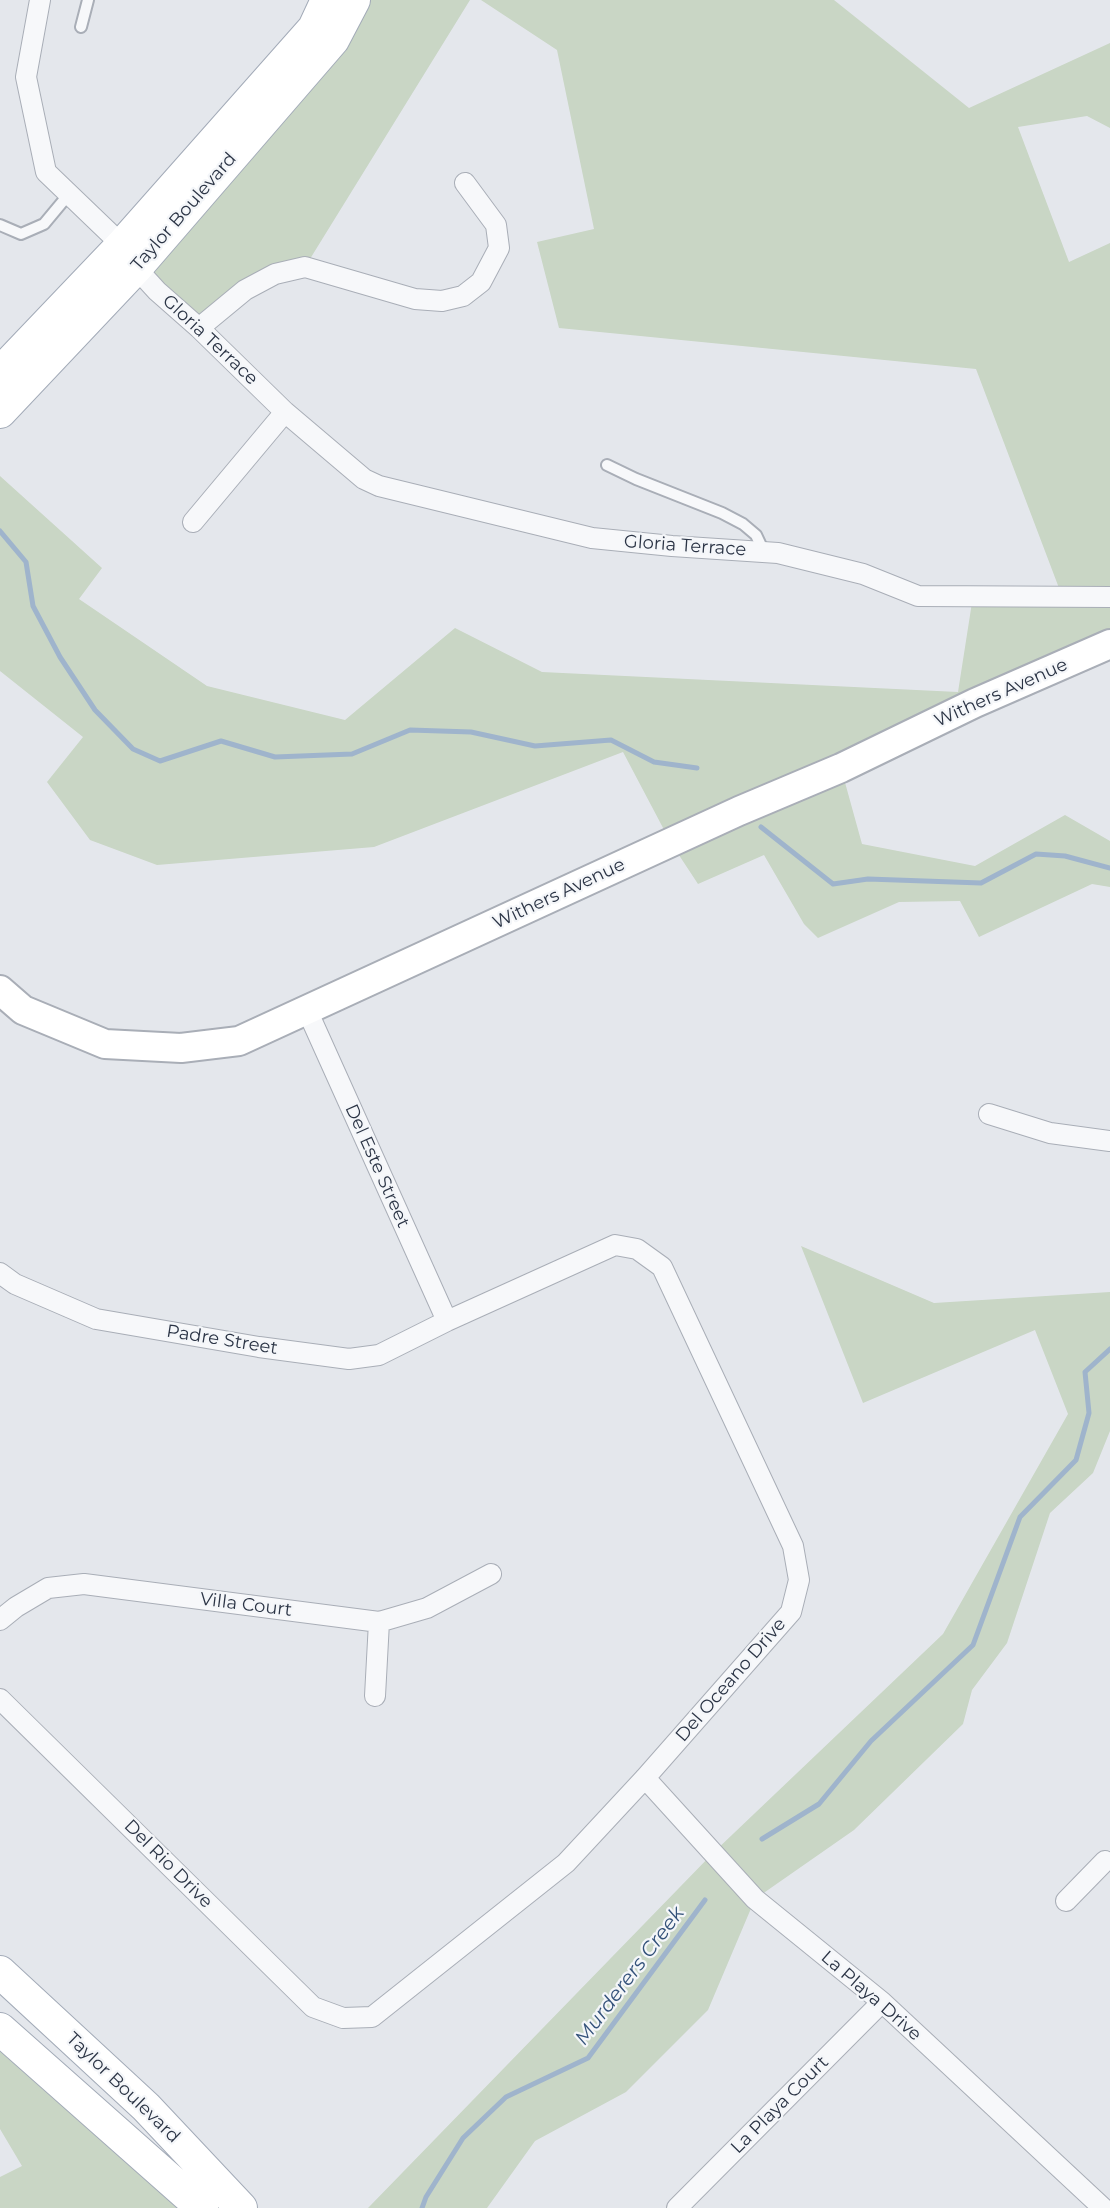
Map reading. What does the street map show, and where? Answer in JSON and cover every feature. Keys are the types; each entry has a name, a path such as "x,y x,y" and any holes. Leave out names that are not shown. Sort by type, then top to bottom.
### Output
{"main road":[{"name":"Taylor Boulevard","path":"0,412 314,28 327,0"},
{"name":"Taylor Boulevard","path":"0,373 129,256 333,40 354,0"},
{"name":"Taylor Boulevard","path":"0,1972 146,2107 241,2208"},
{"name":"Taylor Boulevard","path":"0,2029 202,2208"}],"street":[{"name":"Gloria Terrace","path":"40,0 26,77 46,172 129,256 157,291 199,328 285,412 364,478 380,486 592,538 778,553 863,574 918,596 1110,597"},
{"path":"199,328 245,290 274,274 305,267 415,299 442,301 463,296 481,282 499,248 496,225 465,183"},
{"path":"193,522 285,412"},
{"name":"Withers Avenue","path":"0,990 23,1010 105,1044 181,1048 238,1041 739,811 841,768 975,703 1110,644"},
{"name":"Del Este Street","path":"307,1010 447,1321"},
{"path":"989,1114 1050,1133 1110,1140"},
{"name":"Del Oceano Drive","path":"343,2018 372,2017 566,1863 645,1778 791,1612 800,1580 794,1546 662,1267 651,1258 637,1249 615,1245 447,1321"},
{"name":"Padre Street","path":"0,1273 15,1284 96,1319 259,1347 349,1359 379,1355 447,1321"},
{"name":"Villa Court","path":"0,1620 16,1607 48,1588 84,1584 379,1622 427,1608 491,1574"},
{"path":"375,1696 379,1622"},
{"name":"Del Rio Drive","path":"0,1698 313,2007 343,2018"},
{"name":"La Playa Drive","path":"645,1778 755,1899 882,2002 1101,2208"},
{"path":"1066,1901 1108,1861"},
{"name":"La Playa Court","path":"677,2208 882,2002"}],"lane":[{"path":"81,27 88,0"},
{"path":"0,225 21,234 44,224 69,194"},
{"path":"607,465 743,524 756,535 764,552"}],"green space":[{"path":"354,0 470,0 305,267 274,274 199,328 136,268"},
{"path":"481,0 834,0 969,108 1110,43 1110,128 1087,116 1018,127 1069,262 1110,243 1110,641 841,768 862,844 975,866 1065,815 1110,841 1110,887 1092,884 979,937 960,901 899,902 818,938 804,924 764,855 698,884 671,843 623,752 374,847 157,865 90,840 47,782 83,737 0,671 0,476 102,568 79,599 207,686 345,720 455,628 542,672 958,692 973,596 1062,596 976,369 559,328 537,242 594,229 557,50"},
{"path":"801,1246 934,1303 1110,1292 1110,1431 1093,1473 1050,1513 1007,1643 972,1690 963,1724 854,1830 755,1899 708,2010 626,2092 535,2141 487,2208 368,2208 713,1853 943,1634 1068,1414 1035,1330 863,1403"},
{"path":"0,2029 202,2208 0,2208 0,2177 22,2166 0,2129"}],"waterway":[{"path":"0,531 26,562 33,606 60,657 95,710 133,749 160,761 221,741 275,757 352,754 410,730 471,732 535,746 611,740 654,762 697,768"},
{"path":"761,827 833,884 868,879 981,883 1036,854 1065,856 1110,868"},
{"name":"Murderers Creek","path":"762,1839 819,1804 871,1741 973,1645 1020,1517 1076,1460 1089,1413 1085,1372 1110,1349"},
{"name":"Murderers Creek","path":"422,2208 426,2197 463,2138 506,2097 588,2058 705,1900"}]}
